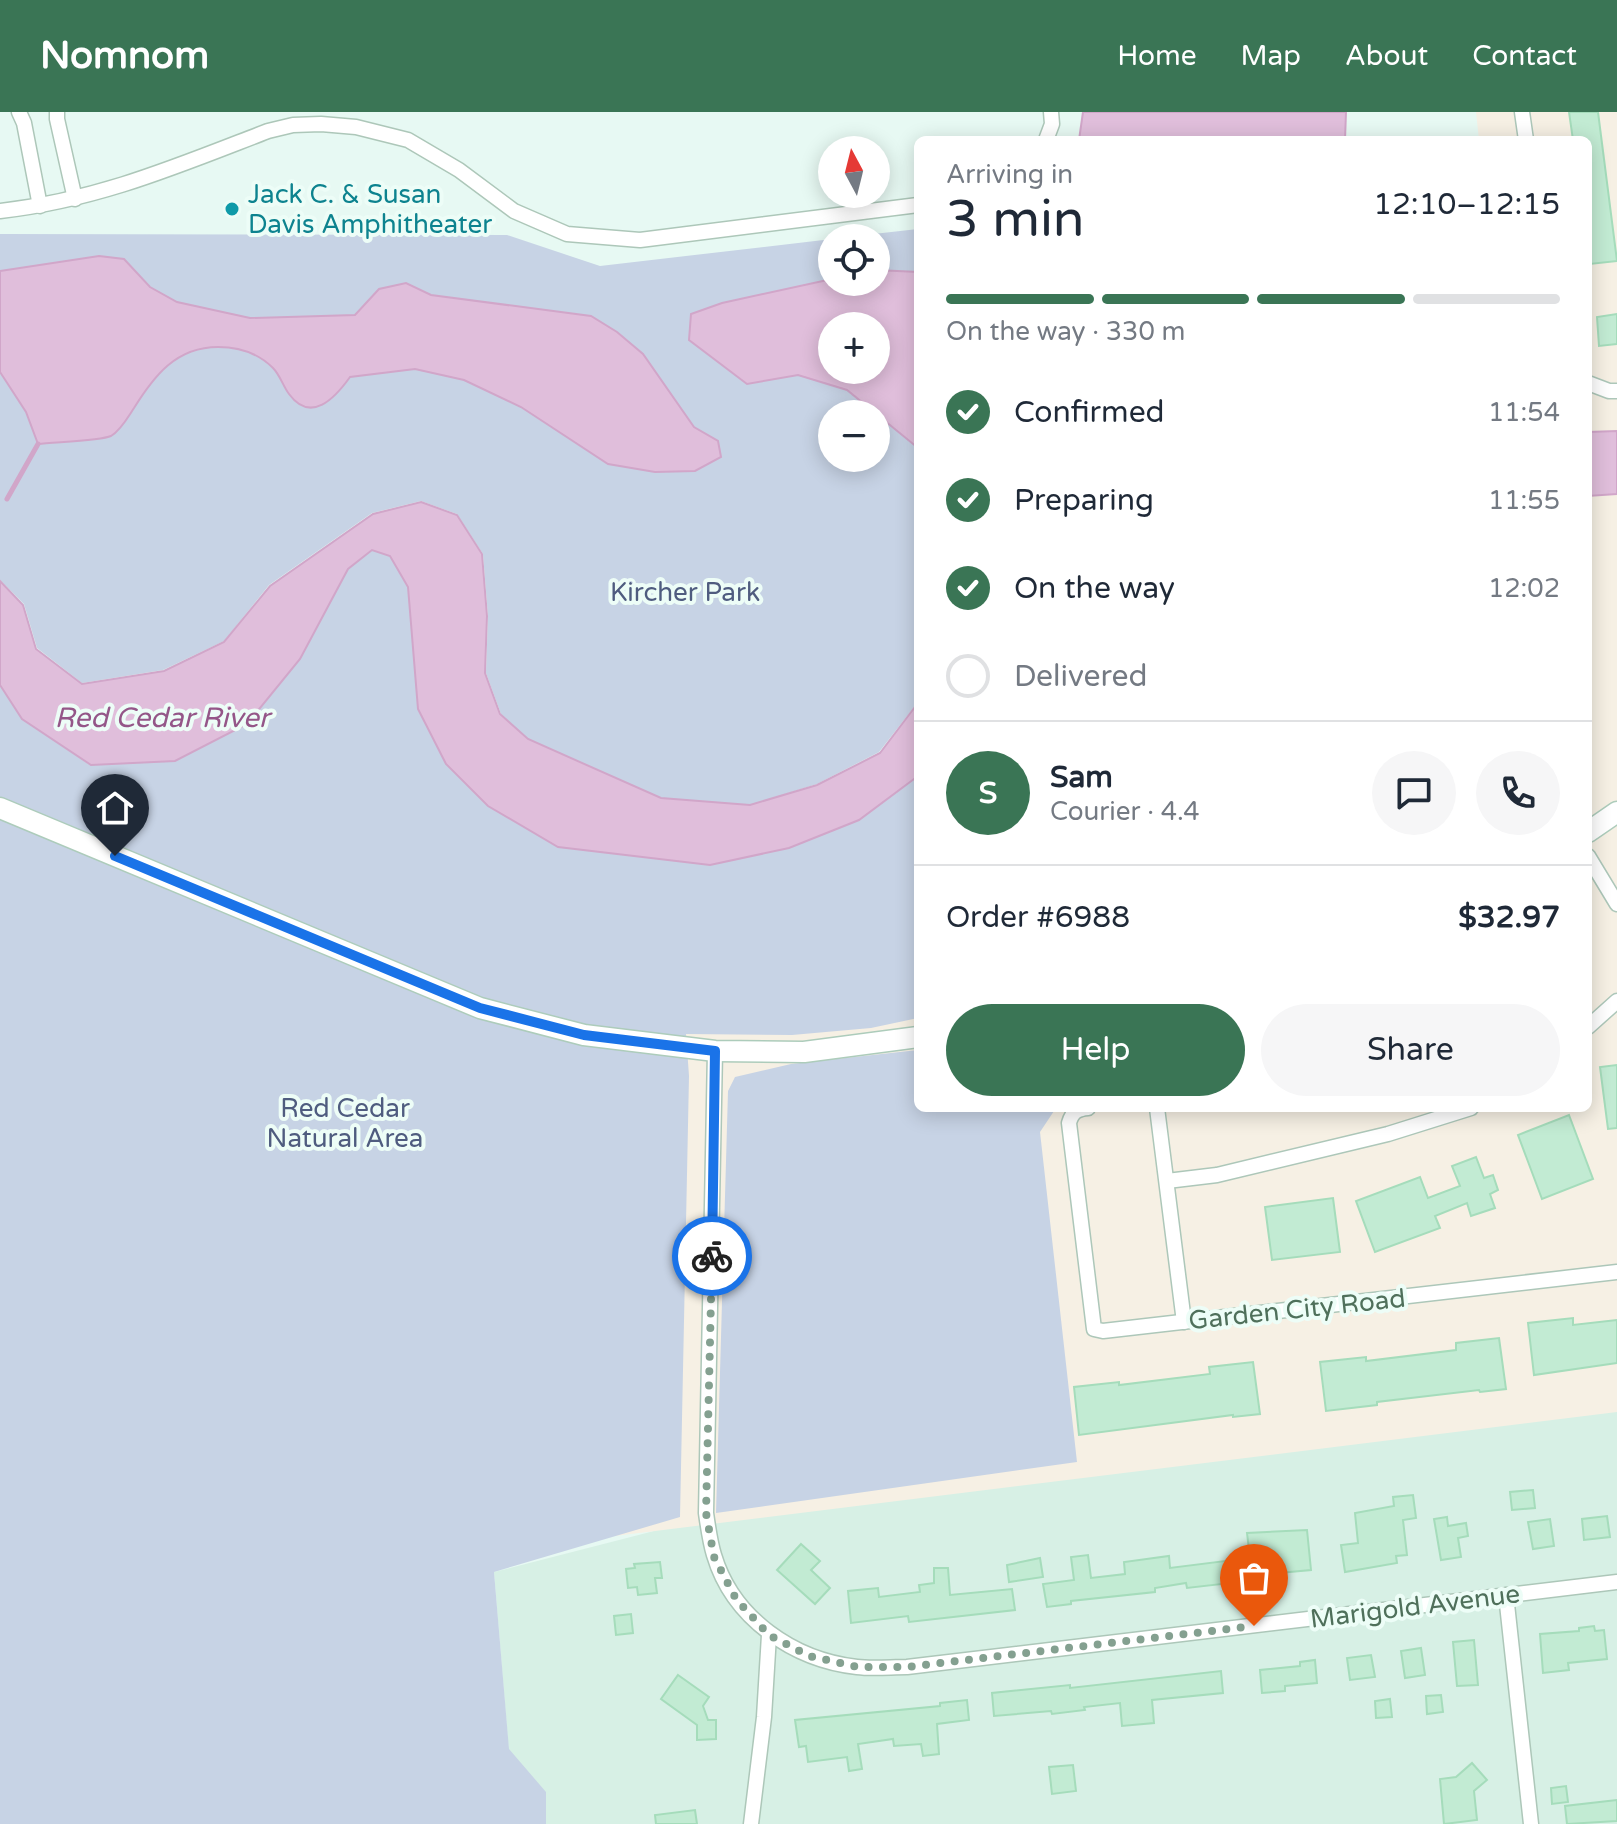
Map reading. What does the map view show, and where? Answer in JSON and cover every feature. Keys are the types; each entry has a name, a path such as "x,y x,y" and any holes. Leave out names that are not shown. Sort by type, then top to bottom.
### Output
{"street":[{"path":"19,112 24,123 40,206"},
{"path":"57,112 75,199"},
{"path":"1048,136 1052,124 1051,112"},
{"path":"1522,112 1525,136"},
{"path":"0,211 75,199 172,168 268,131 293,125 321,124 356,127 408,140 459,170 514,211 567,234 640,240 914,206"},
{"path":"1592,385 1617,391"},
{"path":"0,808 480,1008 584,1035 715,1051 804,1052 914,1038"},
{"path":"1592,829 1617,812"},
{"path":"1592,863 1617,904"},
{"path":"1592,1023 1617,1001"},
{"name":"Marigold Avenue","path":"715,1051 706,1513 714,1557 736,1599 769,1635 809,1656 858,1667 907,1667 1617,1582"},
{"name":"Garden City Road","path":"1074,1112 1069,1123 1094,1329 1103,1331 1617,1272"},
{"path":"1158,1112 1184,1322"},
{"path":"1167,1181 1217,1175 1388,1134 1442,1113"},
{"path":"1506,1595 1531,1824"},
{"path":"751,1824 764,1717 769,1635"}],"shaded area":[{"name":"Red Cedar Natural Area","path":"1476,112 1617,112 1617,1412 469,1554 0,1824 0,699 557,852 914,783 914,1112 1592,1112 1592,136 1479,136"},
{"path":"1617,1410 1617,1824 515,1824 494,1572 658,1530"}],"green space":[{"name":"Kircher Park","path":"914,229 914,707 879,752 817,784 750,805 661,798 528,739 501,714 486,673 488,616 483,554 457,514 421,501 372,513 269,585 224,641 163,670 82,683 37,648 24,604 0,580 0,234 507,235 600,266 818,241 818,296 890,296 890,232"},
{"name":"Red Cedar Natural Area","path":"372,550 390,556 408,586 418,709 558,847 711,865 789,848 859,820 914,779 914,1019 871,1028 792,1035 686,1034 689,1076 680,1517 494,1572 509,1749 546,1792 546,1824 0,1824 0,685 22,719 90,765 327,606 348,569"},
{"path":"914,1050 914,1112 1053,1112 1040,1132 1077,1462 716,1513 728,1091 735,1077 791,1064"}],"water":[{"path":"1083,112 1346,112 1345,136 1080,136"},
{"path":"99,256 124,259 150,287 177,302 250,318 355,315 379,289 406,283 431,295 591,316 617,332 643,354 694,427 718,441 721,457 695,471 655,472 608,464 521,407 464,380 415,369 350,377 330,400 322,405 306,407 297,403 275,371 261,358 241,350 218,347 190,352 168,366 111,436 38,444 26,412 0,372 0,271"},
{"path":"890,271 914,272 914,445 890,425 890,400 859,400 847,390 827,384 890,384 890,312 818,312 818,381 798,375 747,384 689,340 691,314 722,303 818,282 818,296 890,296"},
{"path":"1617,431 1617,494 1592,496 1592,432"},
{"name":"Red Cedar River","path":"421,502 457,515 482,554 487,616 485,673 500,714 528,739 661,798 750,805 817,785 880,753 914,708 914,779 859,820 789,848 710,865 558,847 488,806 446,764 418,709 408,587 390,556 372,550 348,569 300,659 247,724 175,761 91,765 22,719 0,685 0,581 23,605 36,649 82,684 164,671 224,642 270,586 373,514"}],"building":[{"path":"1569,112 1598,112 1617,261 1592,264 1592,136 1572,136"},
{"path":"1617,314 1617,344 1599,346 1597,317"},
{"path":"1617,1065 1617,1128 1608,1129 1600,1067"},
{"path":"1569,1115 1593,1179 1542,1199 1518,1135"},
{"path":"1476,1157 1484,1178 1493,1175 1498,1190 1490,1194 1495,1208 1471,1216 1467,1203 1435,1216 1440,1228 1375,1252 1356,1201 1420,1177 1428,1198 1460,1186 1452,1166"},
{"path":"1333,1198 1340,1252 1272,1260 1265,1207"},
{"path":"1573,1318 1573,1325 1617,1320 1617,1363 1534,1375 1528,1323"},
{"path":"1499,1338 1506,1389 1377,1402 1377,1405 1326,1411 1320,1362 1366,1357 1366,1361 1456,1350 1456,1343"},
{"path":"1253,1362 1260,1414 1079,1435 1074,1387 1210,1374 1209,1367"},
{"path":"1533,1490 1535,1508 1512,1510 1510,1492"},
{"path":"1413,1495 1416,1518 1403,1520 1407,1555 1396,1556 1397,1563 1345,1572 1341,1545 1358,1543 1355,1513 1394,1506 1393,1497"},
{"path":"1607,1516 1610,1537 1584,1540 1582,1519"},
{"path":"1447,1517 1448,1526 1466,1523 1468,1536 1458,1538 1461,1557 1441,1560 1434,1519"},
{"path":"1550,1519 1554,1546 1533,1549 1528,1522"},
{"path":"1307,1530 1311,1570 1256,1575 1257,1580 1187,1588 1186,1583 1155,1588 1155,1592 1071,1601 1071,1604 1047,1607 1043,1584 1074,1580 1071,1557 1088,1555 1091,1578 1125,1574 1124,1562 1169,1556 1170,1568 1250,1558 1247,1533"},
{"path":"801,1544 820,1561 811,1570 830,1588 815,1604 777,1570"},
{"path":"1040,1558 1043,1577 1009,1582 1007,1565"},
{"path":"660,1562 662,1578 655,1578 657,1593 638,1595 637,1587 628,1588 626,1569 635,1568 634,1564"},
{"path":"934,1568 948,1568 950,1595 1012,1589 1015,1610 909,1622 908,1616 851,1623 848,1591 878,1588 879,1597 920,1592 919,1585 934,1583"},
{"path":"631,1614 633,1633 616,1635 614,1616"},
{"path":"1594,1626 1595,1631 1604,1630 1607,1659 1568,1663 1569,1670 1543,1673 1540,1634 1579,1631 1579,1628"},
{"path":"1474,1640 1478,1685 1457,1686 1453,1642"},
{"path":"1421,1648 1425,1675 1405,1678 1401,1651"},
{"path":"1371,1655 1375,1677 1350,1680 1347,1658"},
{"path":"1315,1660 1317,1683 1285,1686 1285,1691 1262,1693 1260,1670 1300,1666 1300,1662"},
{"path":"1221,1671 1223,1693 1152,1700 1154,1723 1122,1726 1120,1703 1052,1714 1051,1711 994,1716 992,1693 1070,1685 1070,1688"},
{"path":"678,1675 709,1697 703,1706 708,1720 716,1720 716,1739 697,1740 697,1725 661,1699"},
{"path":"1441,1695 1443,1712 1427,1714 1426,1696"},
{"path":"1390,1699 1392,1717 1376,1718 1375,1701"},
{"path":"967,1700 969,1720 937,1724 939,1754 923,1756 921,1744 894,1746 893,1739 858,1744 862,1769 849,1771 847,1757 808,1762 806,1746 799,1747 795,1720 940,1706 940,1703"},
{"path":"1472,1763 1487,1780 1474,1791 1477,1820 1444,1824 1440,1779 1456,1777"},
{"path":"1073,1765 1076,1791 1052,1794 1049,1767"},
{"path":"1566,1786 1568,1802 1552,1804 1551,1788"},
{"path":"1617,1800 1617,1821 1567,1824 1565,1806"},
{"path":"695,1810 697,1824 656,1824 655,1815"}],"waterway":[{"path":"7,499 38,444"}],"way so far":[{"path":"712,1256 706,1513 714,1557 736,1599 769,1635 809,1656 858,1667 907,1667 1254,1626"}],"place":[{"name":"Jack C. & Susan Davis Amphitheater","path":"232,209"}],"route":[{"path":"115,856 480,1008 584,1035 715,1051 712,1256"}]}
